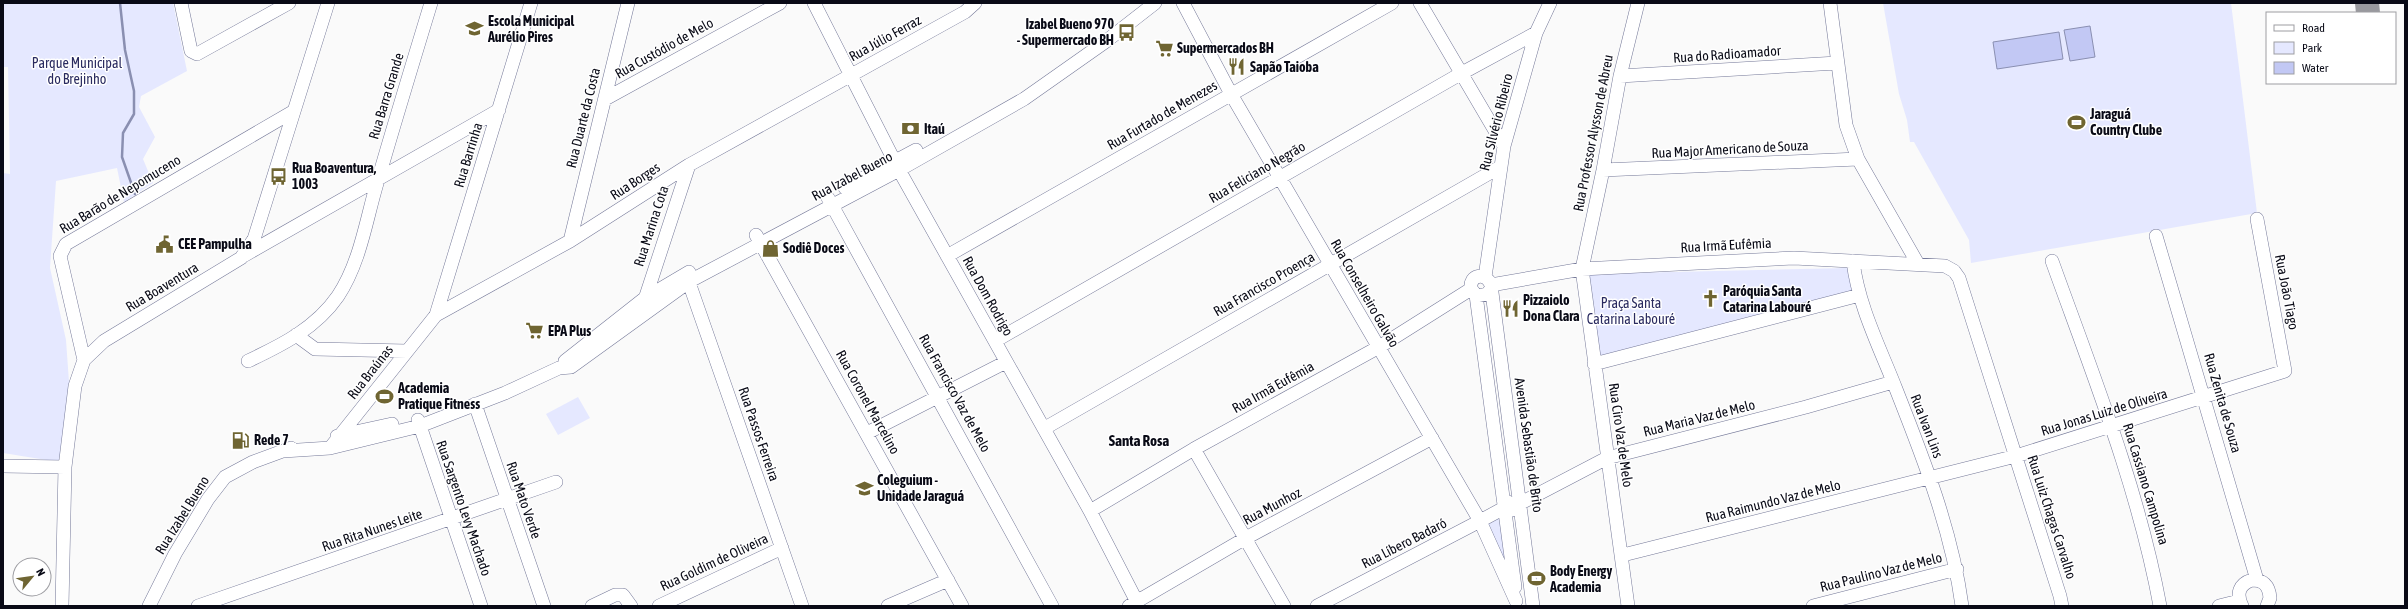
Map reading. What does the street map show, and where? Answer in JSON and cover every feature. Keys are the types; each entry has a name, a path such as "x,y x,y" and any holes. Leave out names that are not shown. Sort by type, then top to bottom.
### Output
{"street":[{"path":"181,3 191,51 197,54 289,3"},
{"name":"Rua Boaventura","path":"62,606 65,467 75,386 84,360 104,341 241,258 254,239 328,3"},
{"name":"Rua Barra Grande","path":"248,361 296,335 316,322 337,296 355,264 377,181 431,3"},
{"name":"Rua Barrinha","path":"436,315 532,3"},
{"name":"Rua Duarte da Costa","path":"570,241 628,3"},
{"name":"Rua Custódio de Melo","path":"605,99 780,3"},
{"name":"Rua Dom Rodrigo","path":"814,3 852,74 897,166 996,341 1006,362 1045,428 1090,511 1133,604"},
{"name":"Rua Júlio Ferraz","path":"852,74 965,12 975,3"},
{"name":"Rua Izabel Bueno","path":"897,166 1020,94 1100,37 1143,3"},
{"name":"Rua Izabel Bueno","path":"559,368 566,360 650,291 688,277 758,238 1024,99 1105,42 1155,3"},
{"name":"Rua Conselheiro Galvão","path":"1183,3 1231,94 1480,521 1517,603"},
{"name":"Rua Furtado de Menezes","path":"947,256 1392,3"},
{"path":"1420,3 1462,73 1503,131"},
{"name":"Rua Silvério Ribeiro","path":"1489,283 1500,167 1504,146 1503,131 1536,33 1550,3"},
{"name":"Rua Professor Alysson de Abreu","path":"1582,269 1603,170 1620,76 1638,3"},
{"path":"1830,3 1846,125 1858,159 1918,264"},
{"name":"Rua Feliciano Negrão","path":"996,341 1462,73 1536,33"},
{"name":"Rua do Radioamador","path":"1620,76 1837,63"},
{"name":"Rua Borges","path":"436,315 570,241 689,165 852,74"},
{"path":"241,258 499,110"},
{"name":"Rua Barão de Nepomuceno","path":"84,360 60,256 66,244 294,111"},
{"name":"Rua Major Americano de Souza","path":"1603,170 1858,159"},
{"name":"Rua Marina Cota","path":"612,338 615,331 641,310 650,291 689,165"},
{"name":"Rua Francisco Proença","path":"1045,428 1500,167"},
{"name":"Rua Francisco Vaz de Melo","path":"830,201 1052,606"},
{"name":"Rua João Tiago","path":"2257,219 2285,371"},
{"name":"Rua Zenita de Souza","path":"2156,236 2257,580"},
{"name":"Rua Coronel Marcelino","path":"758,238 962,606"},
{"name":"Rua Irmã Eufêmia","path":"1489,283 1582,269 1794,258 1945,266 1954,271 1959,278"},
{"name":"Rua Ivan Lins","path":"1853,261 1860,296 1930,478 1957,569 1962,606"},
{"name":"Rua Cassiano Campolina","path":"2052,261 2112,425 2150,549 2160,606"},
{"name":"Rua Ciro Vaz de Melo","path":"1582,269 1607,458 1623,555 1628,606"},
{"path":"1473,292 1484,296 1489,283 1479,276 1473,279 1473,292 1517,603"},
{"name":"Rua Izabel Bueno","path":"149,606 175,554 208,499 225,477 253,462 283,451 340,435 436,420 475,404 505,394 559,368 570,366 612,338 688,277"},
{"name":"Rua Passos Ferreira","path":"688,277 802,606"},
{"name":"Rua Luiz Chagas Carvalho","path":"1959,278 2062,606"},
{"name":"Avenida Sebastião de Brito","path":"1489,283 1521,503 1533,606"},
{"name":"Rua Irmã Eufêmia","path":"1090,511 1194,449 1379,347 1473,292"},
{"path":"1594,364 1860,296"},
{"name":"Rua Braúnas","path":"330,448 436,315"},
{"path":"296,335 315,349 407,351"},
{"path":"867,433 1006,362"},
{"name":"Rua Jonas Luiz de Oliveira","path":"1930,478 2016,456 2285,371"},
{"name":"Rua Maria Vaz de Melo","path":"1504,508 1512,500 1521,503 1607,458 1806,407 1893,382"},
{"name":"Rua Mato Verde","path":"475,404 506,500 544,606"},
{"name":"Rua Izabel Bueno","path":"283,451 330,448 419,423"},
{"name":"Rua Sargento Levy Machado","path":"419,423 481,606"},
{"name":"Rua Munhoz","path":"1133,604 1244,539 1432,438"},
{"path":"1194,449 1244,539 1284,606"},
{"path":"3,466 65,467"},
{"name":"Rua Raimundo Vaz de Melo","path":"1623,555 1930,478"},
{"name":"Rua Rita Nunes Leite","path":"198,606 556,482"},
{"name":"Rua Líbero Badaró","path":"1317,606 1504,508"},
{"name":"Rua Goldim de Oliveira","path":"659,606 782,548"},
{"name":"Rua Paulino Vaz de Melo","path":"1813,606 1957,569"},
{"path":"888,606 948,580"},
{"path":"2219,606 2241,604 2238,596 2242,585 2252,580 2257,580 2267,586 2270,591 2270,598 2267,606"},
{"path":"592,606 615,595 623,595 629,603"}],"green space":[{"name":"Parque Municipal do Brejinho","path":"3,3 173,3 187,71 141,96 139,107 155,137 143,159 153,183 124,202 117,168 56,181 50,268 66,340 69,382 59,462 3,453 3,173 10,174 8,67 3,67"},
{"name":"Jaraguá Country Clube","path":"1883,3 2231,3 2257,213 1971,263 1969,240 1914,142 1910,142 1907,120 1899,94"},
{"name":"Praça Santa Catarina Labouré","path":"1848,268 1853,294 1598,359 1587,274"},
{"path":"578,397 590,418 558,435 546,414"},
{"path":"1502,512 1510,585 1481,525"}],"water":[{"path":"2090,26 2095,57 2070,61 2064,30"},
{"path":"2059,32 2063,59 1997,69 1993,42"}],"waterway":[{"path":"120,3 125,50 134,91 134,114 123,133 122,157 135,194"}],"taxiway":[{"path":"2367,3 2368,12"}],"place":[{"name":"Escola Municipal Aurélio Pires","path":"475,29"},
{"name":"Izabel Bueno 970 - Supermercado BH","path":"1127,32"},
{"name":"Supermercados BH","path":"1164,48"},
{"name":"Sapão Taioba","path":"1237,67"},
{"name":"Jaraguá Country Clube","path":"2077,122"},
{"name":"Itaú","path":"911,129"},
{"name":"Rua Boaventura, 1003","path":"279,176"},
{"name":"CEE Pampulha","path":"165,244"},
{"name":"Sodiê Doces","path":"770,248"},
{"name":"Paróquia Santa Catarina Labouré","path":"1710,299"},
{"name":"Pizzaiolo Dona Clara","path":"1510,308"},
{"name":"EPA Plus","path":"535,331"},
{"name":"Academia Pratique Fitness","path":"385,396"},
{"name":"Rede 7","path":"241,440"},
{"name":"Coleguium - Unidade Jaraguá","path":"864,488"},
{"name":"Body Energy Academia","path":"1537,579"}],"district":[{"name":"Santa Rosa","path":"1139,440"}]}
